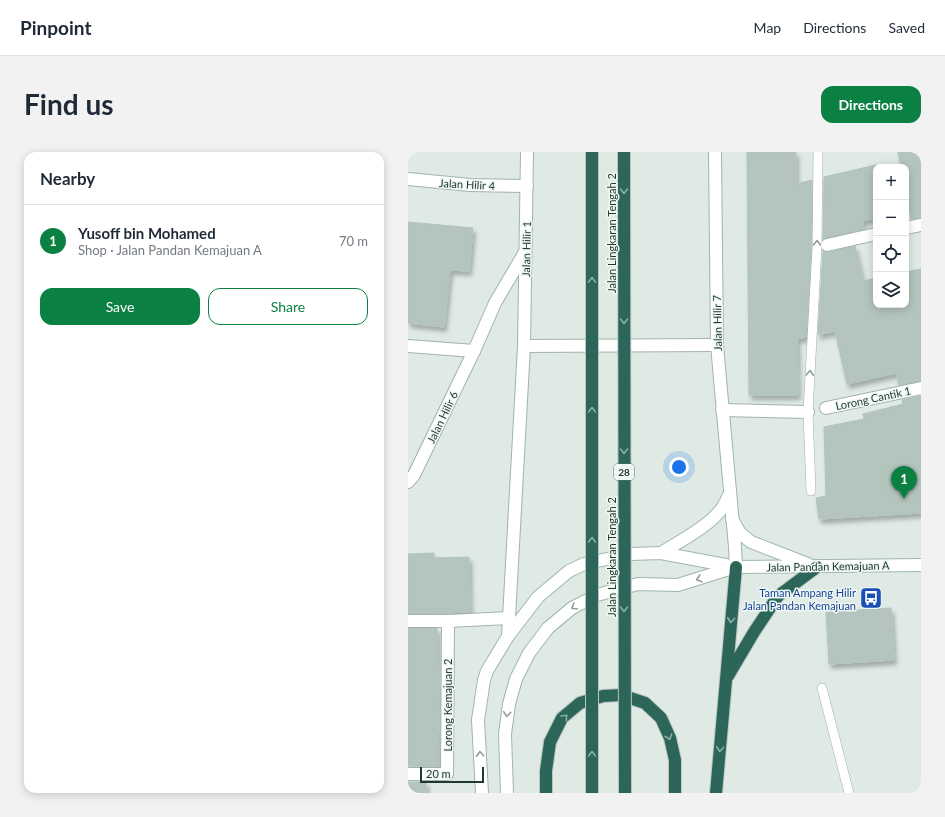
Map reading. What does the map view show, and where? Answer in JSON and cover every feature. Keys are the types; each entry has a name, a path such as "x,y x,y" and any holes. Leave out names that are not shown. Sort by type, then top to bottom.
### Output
{"highway":[{"name":"Jalan Lingkaran Tengah 2","path":"592,152 592,793"},
{"name":"Jalan Lingkaran Tengah 2","path":"624,152 625,793"},
{"path":"716,793 736,567"},
{"path":"726,679 754,632 778,596 817,567"},
{"path":"546,793 546,771 550,742 562,718 580,703 603,696 621,696 645,703 661,718 670,738 675,760 675,793"}],"street":[{"name":"Jalan Hilir 1","path":"508,636 524,346 527,152"},
{"name":"Jalan Hilir 7","path":"715,152 717,345 736,567"},
{"name":"Jalan Hilir 4","path":"408,179 470,185 527,186"},
{"path":"909,227 921,225"},
{"path":"827,245 873,235"},
{"name":"Jalan Hilir 6","path":"408,482 414,475 474,351 495,303 526,252"},
{"path":"524,346 717,345"},
{"path":"408,346 474,351"},
{"name":"Lorong Cantik 1","path":"826,408 921,388"},
{"path":"722,410 808,412"},
{"path":"661,553 706,524 722,507 730,493"},
{"path":"732,519 740,533 751,542 817,567"},
{"name":"Jalan Pandan Kemajuan A","path":"482,793 478,720 484,680 487,671 508,636 538,597 568,571 584,564 630,554 661,553 736,567 921,565"},
{"name":"Jalan Pandan Kemajuan A","path":"507,793 505,734 509,704 516,679 529,652 548,628 572,608 597,595 638,584 678,585 736,567"},
{"path":"408,621 509,618"},
{"name":"Lorong Kemajuan 2","path":"408,774 447,774 448,621"}],"lane":[{"path":"811,491 808,412 817,247 818,152"},
{"path":"822,688 849,793"}],"building":[{"path":"747,152 796,152 796,184 812,180 811,247 806,337 797,339 798,395 749,395"},
{"path":"898,152 921,152 921,218 911,219 909,208 909,164 900,164"},
{"path":"873,166 873,219 862,221 864,229 823,239 824,177"},
{"path":"408,222 473,228 469,271 450,270 444,327 408,323"},
{"path":"855,246 863,281 873,279 873,308 909,308 909,271 921,269 921,381 899,385 896,373 847,384 835,331 818,335 823,251 829,252"},
{"path":"921,396 921,513 819,519 816,498 826,496 824,427 864,419 863,414 903,404 902,400"},
{"path":"434,553 434,558 469,557 470,612 408,614 408,554"},
{"path":"891,608 894,660 829,664 826,612"},
{"path":"408,628 437,628 437,766 408,766"},
{"path":"408,782 426,782 426,793 408,793"}],"place":[{"name":"Yusoff bin Mohamed","path":"904,499"},
{"name":"Taman Ampang Hilir Jalan Pandan Kemajuan","path":"871,598"}]}
